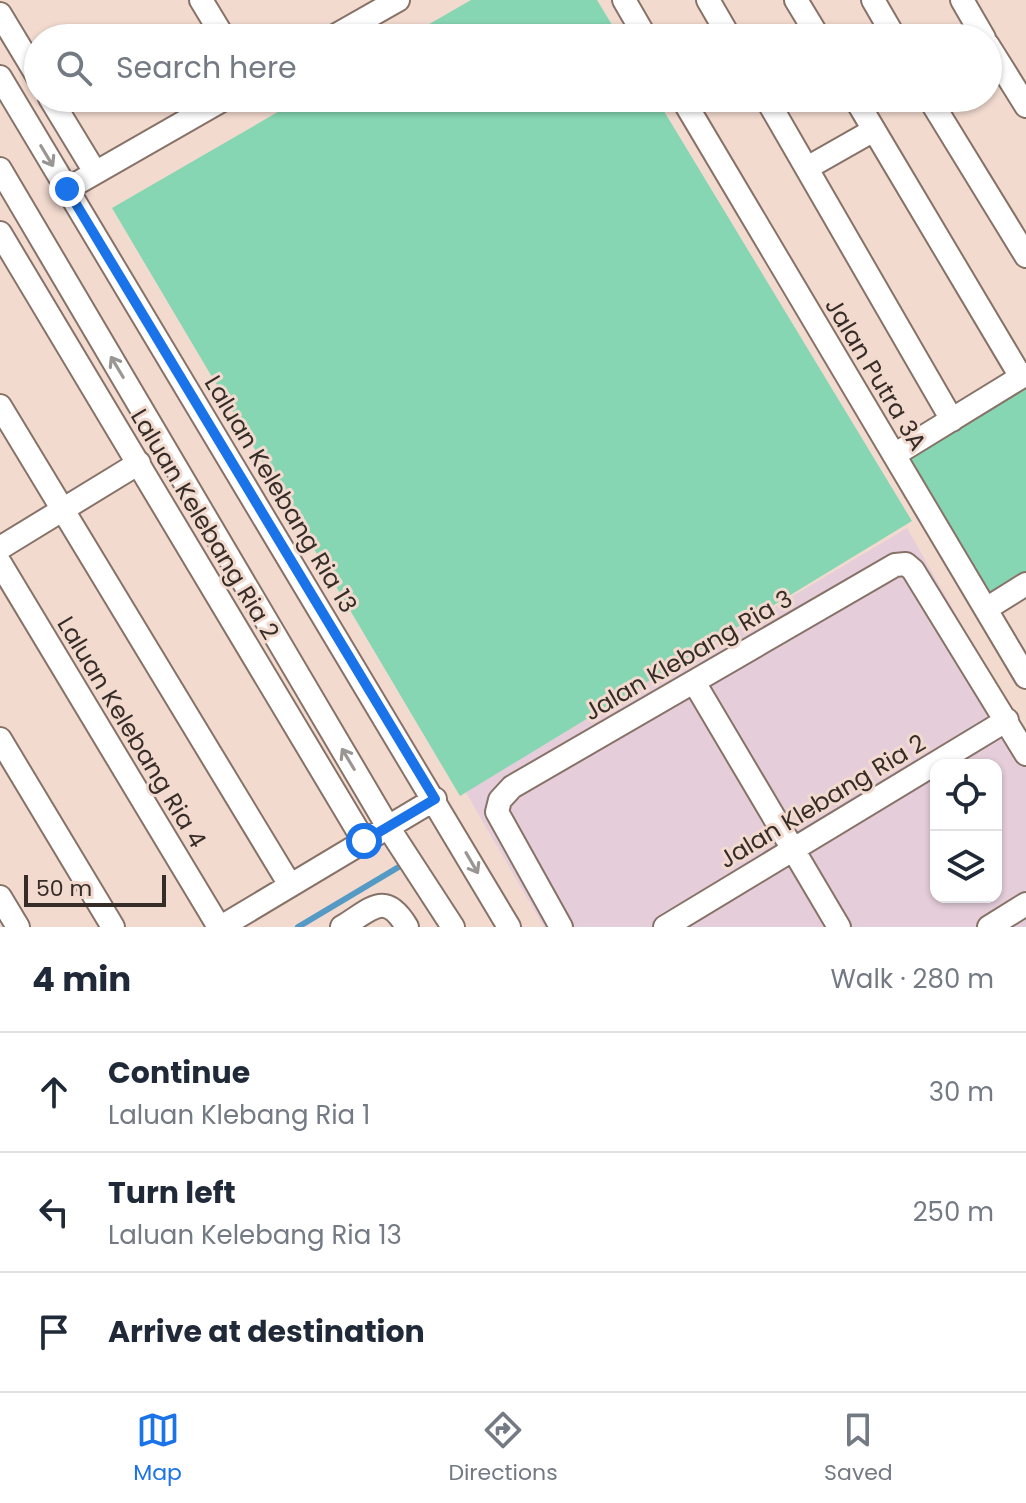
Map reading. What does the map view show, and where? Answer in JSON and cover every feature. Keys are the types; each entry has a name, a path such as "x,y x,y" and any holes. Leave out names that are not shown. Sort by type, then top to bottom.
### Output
{"street":[{"path":"201,0 216,24"},
{"path":"356,24 398,0"},
{"path":"624,0 638,24"},
{"path":"708,0 722,24"},
{"path":"796,0 811,24"},
{"path":"873,0 887,24"},
{"path":"962,0 975,24"},
{"path":"0,14 24,54"},
{"path":"1002,70 1026,106"},
{"name":"Laluan Kelebang Ria 13","path":"2,86 435,799 509,927"},
{"path":"59,112 95,172"},
{"path":"67,189 201,112"},
{"name":"Jalan Putra 3A","path":"690,112 1026,677"},
{"path":"774,112 952,420"},
{"path":"863,112 1024,376 894,455"},
{"path":"938,112 1026,256"},
{"path":"807,168 874,130"},
{"path":"0,169 388,827 453,927"},
{"name":"Laluan Kelebang Ria 2","path":"0,233 364,841"},
{"path":"0,406 290,885"},
{"path":"0,548 139,463"},
{"name":"Laluan Kelebang Ria 4","path":"0,563 220,927"},
{"name":"Jalan Klebang Ria 3","path":"561,927 497,812 500,800 512,787 895,565 906,564 1007,720"},
{"path":"986,609 1026,584"},
{"path":"694,682 839,927"},
{"path":"1007,720 1026,754"},
{"name":"Jalan Klebang Ria 2","path":"665,927 1007,720"},
{"path":"0,739 113,927"},
{"path":"220,927 435,799"},
{"path":"2,904 18,927"},
{"path":"989,927 1026,904"},
{"path":"342,927 379,905 396,907 407,927"}],"shaded area":[{"path":"907,528 1026,738 1026,927 544,927 465,791"}],"green space":[{"path":"471,0 597,0 612,24 429,24"},
{"path":"278,112 664,112 912,521 460,796 112,208"},
{"path":"1026,374 1026,584 986,609 894,455"}],"waterway":[{"path":"298,927 402,865"}],"route":[{"path":"67,189 435,799 364,841"}]}
